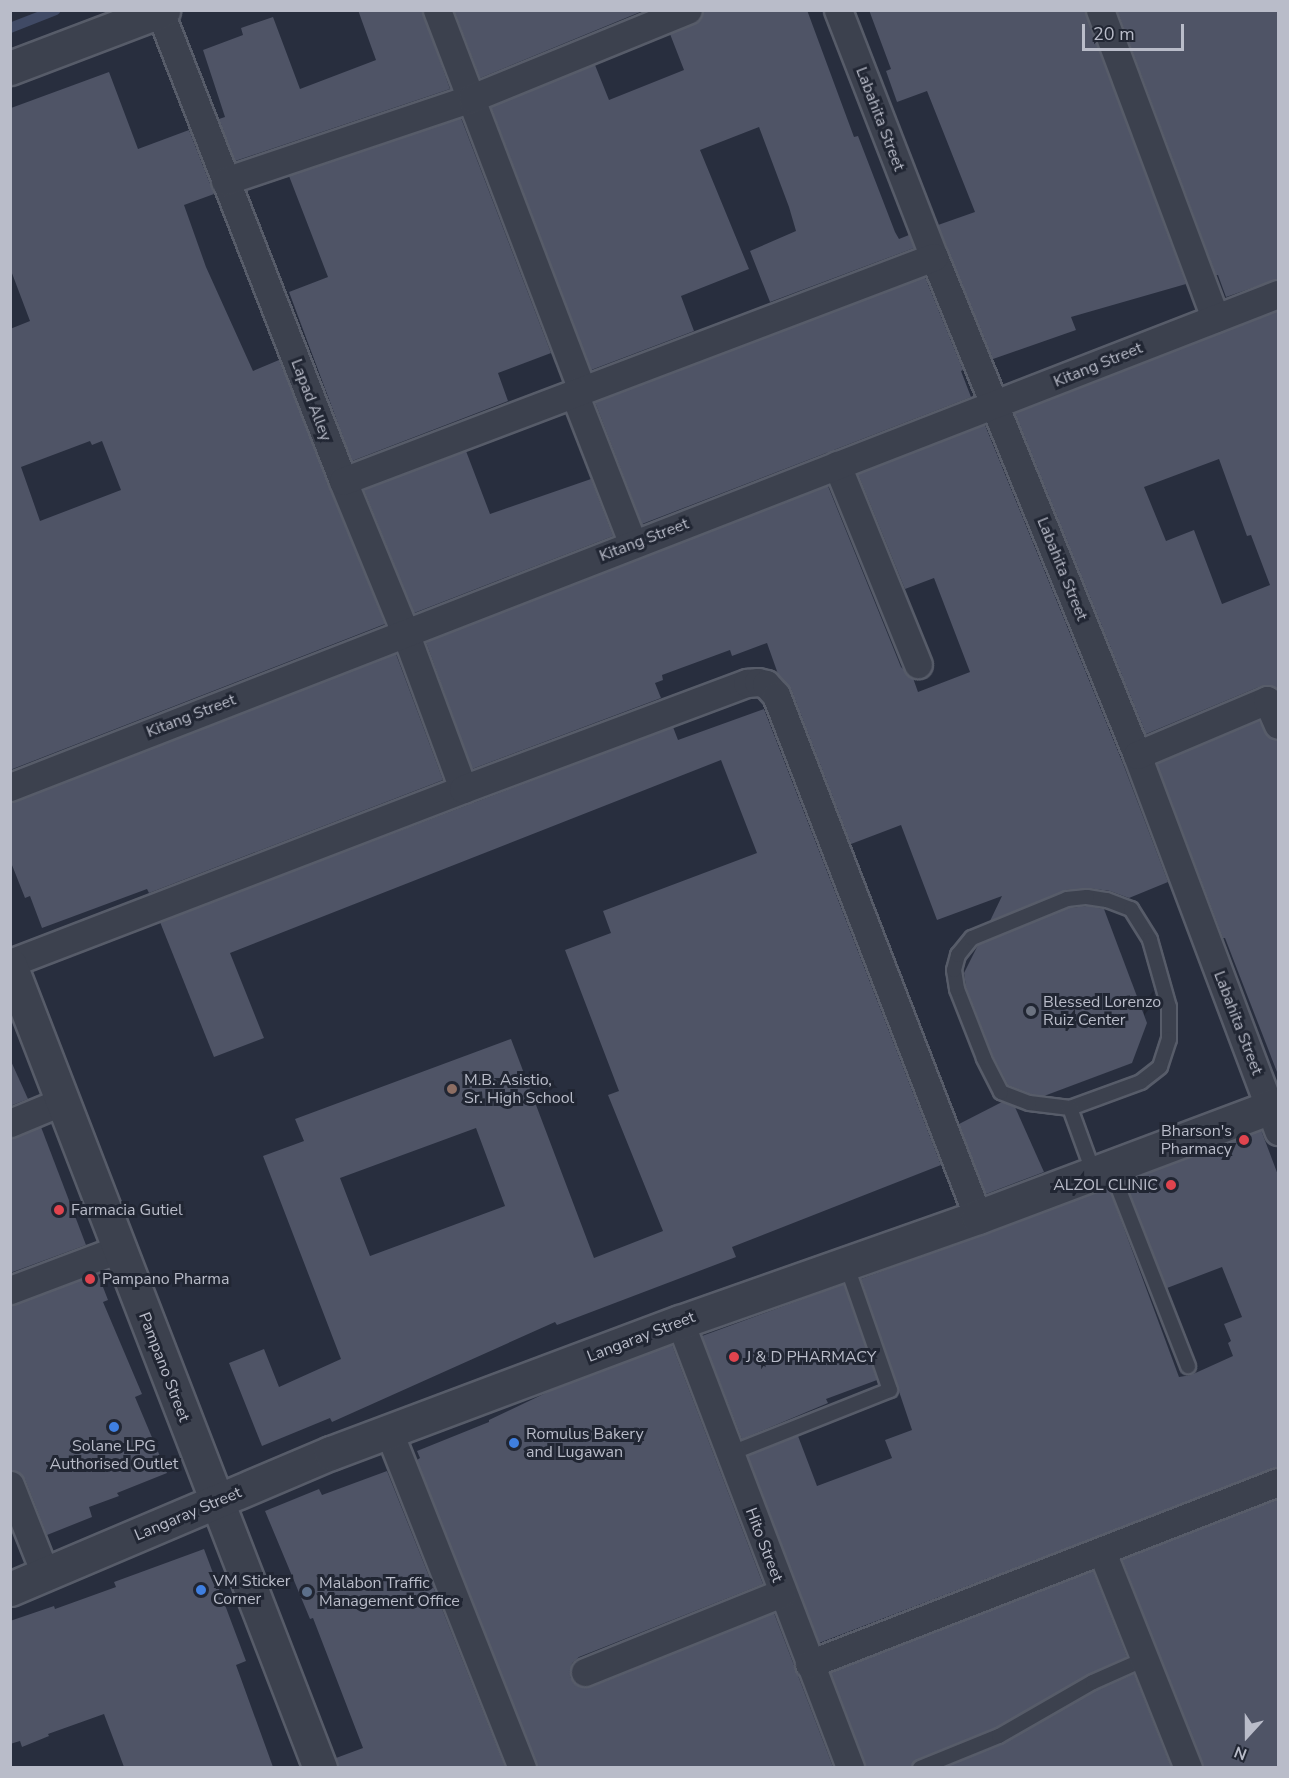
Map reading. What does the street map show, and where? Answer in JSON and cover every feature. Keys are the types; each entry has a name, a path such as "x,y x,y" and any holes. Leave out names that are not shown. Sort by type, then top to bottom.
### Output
{"street":[{"path":"437,10 472,98 633,544"},
{"path":"225,181 472,98 688,10"},
{"name":"Labahita Street","path":"838,10 934,256 1137,755 1276,1115"},
{"path":"1100,10 1215,318"},
{"path":"10,68 161,11"},
{"name":"Lapad Alley","path":"161,11 225,181 405,632 463,789"},
{"path":"343,481 934,256"},
{"name":"Kitang Street","path":"10,787 1278,294"},
{"path":"837,465 918,664"},
{"path":"10,964 463,789 747,683 758,682 773,689 978,1217"},
{"path":"1137,755 1273,697 1278,725"},
{"name":"Pampano Street","path":"10,964 320,1767"},
{"path":"10,1122 63,1101"},
{"name":"Langaray Street","path":"10,1589 46,1576 331,1453 680,1322 1102,1171 1276,1115"},
{"path":"10,1290 119,1249"},
{"name":"Hito Street","path":"680,1322 850,1767"},
{"path":"389,1432 522,1767"},
{"path":"809,1664 1278,1482"},
{"path":"10,1485 46,1576"},
{"path":"1102,1552 1188,1767"},
{"path":"585,1672 782,1593"}],"lane":[{"path":"1087,897 1107,900 1131,909 1150,940 1169,1007 1169,1040 1160,1067 1141,1082 1070,1108 1029,1103 1001,1092 957,989 954,970 958,955 972,938 1067,899 1087,897"},
{"path":"1070,1108 1102,1171 1188,1366"},
{"path":"729,1454 890,1390 846,1264"},
{"path":"920,1767 999,1736 1093,1682 1145,1659"}],"building":[{"path":"358,10 422,10 450,89 235,161 219,119 225,117 203,50 243,35 241,28 273,17 300,89 376,60"},
{"path":"454,10 645,10 480,78"},
{"path":"703,10 807,10 854,137 858,136 895,232 899,239 909,235 914,248 770,302 750,251 796,231 759,127 700,150 749,269 681,296 694,331 591,370 491,107 595,65 609,100 684,70 670,34 701,19"},
{"path":"869,10 1085,10 1186,284 1071,317 1076,330 993,359 938,225 975,212 927,91 897,102 886,71 891,69"},
{"path":"1117,10 1278,10 1278,279 1226,297"},
{"path":"109,72 138,149 189,130 214,194 184,205 206,267 253,371 279,360 385,624 10,770 10,329 30,321 10,268 11,108","holes":["90,441 92,445 102,441 121,490 40,521 21,467"]},
{"path":"461,118 551,353 498,373 508,401 352,461 289,292 328,277 289,176"},
{"path":"925,277 963,370 961,371 971,397 642,524 595,402"},
{"path":"1278,311 1278,690 1269,685 1261,686 1146,734 1015,413","holes":["1219,459 1247,536 1251,535 1270,585 1222,604 1194,530 1166,541 1144,487"]},
{"path":"985,425 1122,761 1168,882 1129,898 1110,891 1088,888 1066,890 990,921 1002,896 937,920 901,825 851,844 791,689 778,674 767,643 732,656 730,650 662,675 663,680 655,683 661,698 472,769 426,642 828,486 901,667 913,678 918,692 970,672 934,578 905,589 858,474"},
{"path":"466,451 490,514 591,479 613,536 414,613 364,490"},
{"path":"396,654 443,780 149,893 147,889 42,928 30,896 25,898 10,860 10,802"},
{"path":"764,709 941,1165 732,1247 736,1257 557,1325 555,1322 332,1422 330,1418 262,1446 229,1363 264,1349 279,1387 341,1359 263,1156 304,1141 295,1119 511,1039 594,1258 663,1231 608,1095 619,1091 565,950 611,933 603,911 757,853 721,760 230,953 264,1038 214,1057 160,922 673,727 678,740","holes":["476,1128 505,1206 370,1256 340,1178"]},
{"path":"1259,721 1268,737 1278,740 1277,1072 1157,764"},
{"path":"1087,906 1104,909 1147,1023 1132,1063 1044,1096 1031,1094 1008,1085 992,1054 966,987 964,973 978,945 1069,908"},
{"path":"10,1059 28,1099 10,1106"},
{"path":"1002,1102 1015,1107 1044,1172 986,1194 959,1124"},
{"path":"41,1127 86,1245 10,1273 10,1138"},
{"path":"1261,1130 1278,1175 1278,1467 819,1643 748,1456 798,1436 817,1486 892,1458 885,1440 912,1430 861,1279 1109,1188 1179,1377 1191,1375 1233,1356 1228,1343 1231,1341 1224,1324 1242,1317 1222,1267 1167,1288 1125,1182"},
{"path":"98,1274 108,1300 103,1302 142,1394 135,1397 167,1473 117,1493 119,1496 89,1507 92,1517 47,1535 25,1479 19,1472 10,1470 10,1305"},
{"path":"844,1284 877,1380 826,1399 828,1403 742,1439 702,1336"},
{"path":"672,1345 763,1584 579,1657 572,1663 570,1677 576,1685 591,1687 774,1613 833,1767 537,1767 417,1460 420,1458 417,1451 489,1422 552,1390"},
{"path":"387,1471 505,1767 338,1767 336,1758 363,1748 313,1618 310,1619 265,1511 319,1489 322,1495"},
{"path":"1278,1499 1278,1767 1203,1767 1122,1559"},
{"path":"204,1549 246,1661 236,1665 273,1767 124,1767 104,1714 48,1734 49,1736 22,1747 20,1741 10,1744 10,1621 54,1606 55,1609 116,1587 114,1582"},
{"path":"1093,1571 1127,1657 1089,1674 995,1728 917,1760 911,1767 865,1767 830,1673"},
{"path":"1134,1674 1171,1767 945,1767 1003,1744 1097,1690"}],"waterway":[{"path":"10,28 56,10"}],"place":[{"name":"Blessed Lorenzo Ruiz Center","path":"1031,1011"},
{"name":"M.B. Asistio, Sr. High School","path":"452,1089"},
{"name":"Bharson's Pharmacy","path":"1244,1140"},
{"name":"ALZOL CLINIC","path":"1171,1185"},
{"name":"Farmacia Gutiel","path":"59,1210"},
{"name":"Pampano Pharma","path":"90,1279"},
{"name":"J & D PHARMACY","path":"734,1357"},
{"name":"Solane LPG Authorised Outlet","path":"114,1427"},
{"name":"Romulus Bakery and Lugawan","path":"514,1443"},
{"name":"VM Sticker Corner","path":"201,1590"},
{"name":"Malabon Traffic Management Office","path":"307,1592"}]}
